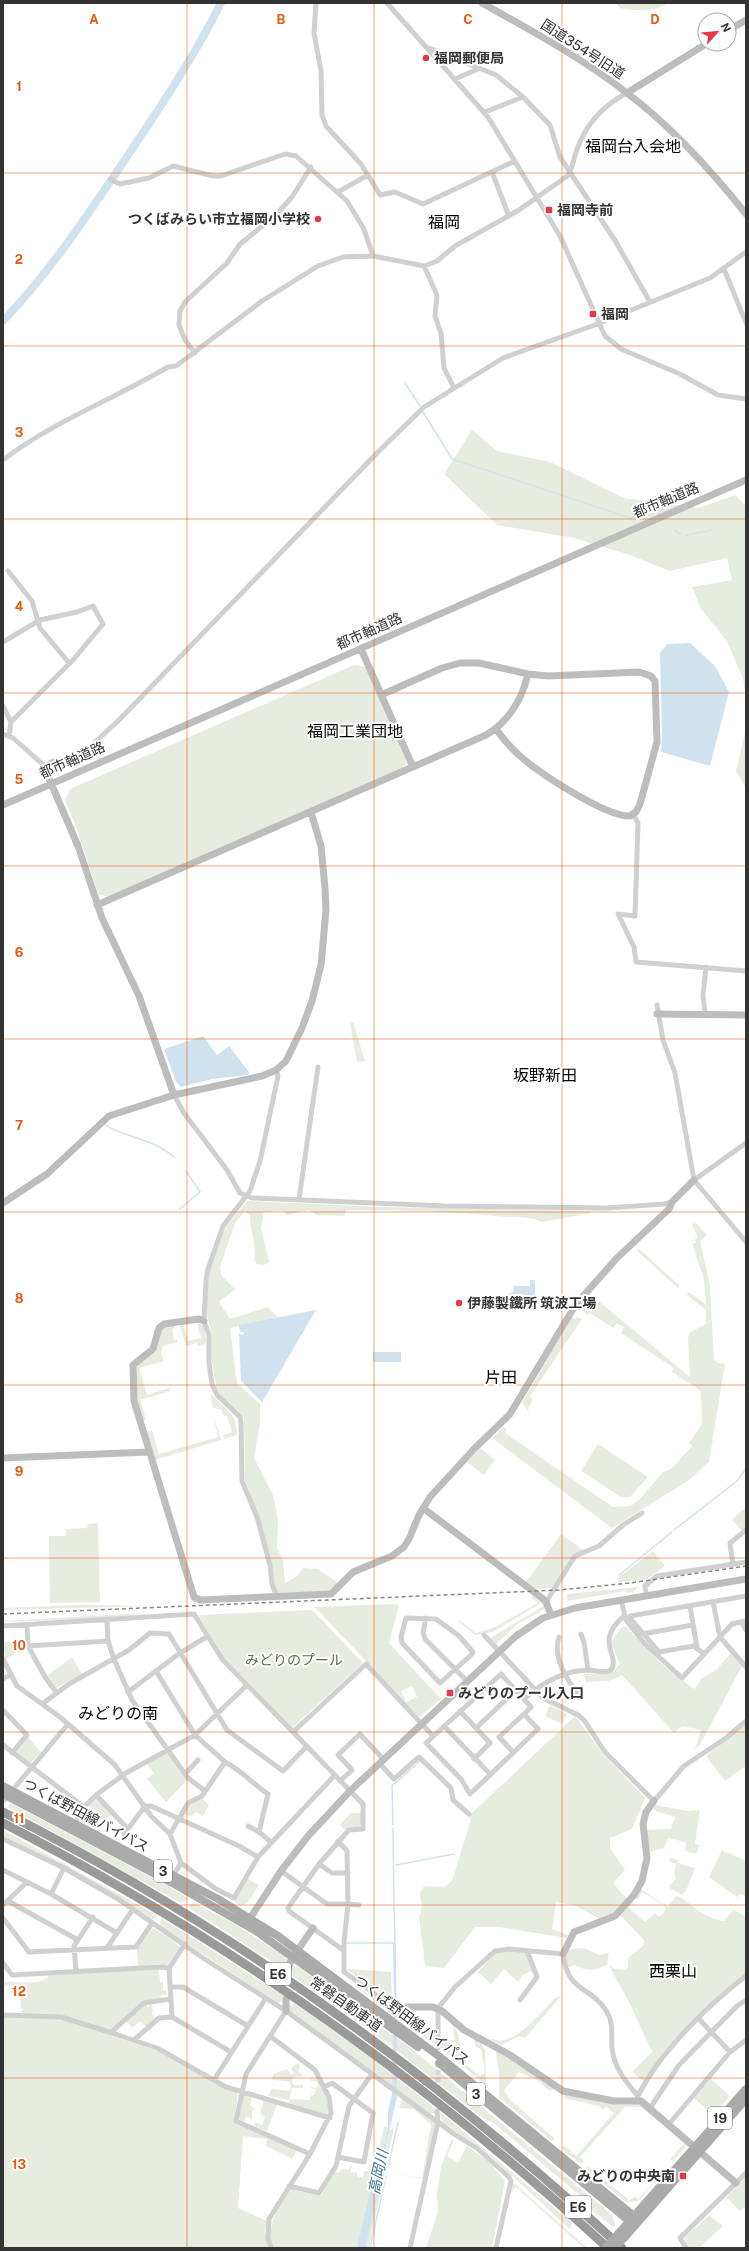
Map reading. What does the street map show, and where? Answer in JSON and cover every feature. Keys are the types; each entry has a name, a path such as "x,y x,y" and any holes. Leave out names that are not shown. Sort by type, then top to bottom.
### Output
{"highway":[{"name":"常磐自動車道","path":"3,1812 53,1838 176,1908 253,1957 356,2028 481,2124 573,2202 622,2248"},
{"name":"常磐自動車道","path":"3,1823 150,1905 301,2001 441,2104 531,2179 607,2248"}],"main road":[{"name":"つくば野田線バイパス","path":"3,1786 295,1953"},
{"name":"つくば野田線バイパス","path":"3,1794 173,1876 251,1918 295,1953 452,2067 633,2220"},
{"name":"19","path":"697,2149 746,2089"},
{"name":"19","path":"633,2220 697,2149 746,2099"},
{"path":"607,2248 621,2235 633,2220"},
{"path":"614,2248 621,2235"}],"street":[{"path":"316,3 314,33 321,72 322,115 326,126 361,164 380,195 395,192 423,204 515,161"},
{"path":"387,3 484,112 538,198 568,251 605,336 621,349 680,374 718,395 746,399"},
{"name":"国道354号旧道","path":"482,3 561,47 627,93 695,155 746,214"},
{"path":"737,25 746,20"},
{"path":"428,48 496,75 523,98 550,125 560,157 616,242 650,302"},
{"path":"3,460 26,442 60,423 101,404 168,367 176,366 262,301 312,269 343,257 372,256 424,266 437,261 455,246 538,198 570,174 576,151 589,125 609,103 697,50"},
{"path":"455,79 478,69"},
{"path":"484,112 523,98"},
{"path":"112,180 120,184 149,178 173,166 213,176 221,176 285,154 296,156 338,192 352,208 364,229 372,256"},
{"path":"195,353 185,340 179,325 179,317 184,302 227,263 240,244 275,216 292,197 310,167"},
{"path":"492,172 509,216"},
{"path":"338,192 368,175"},
{"path":"47,768 56,760 69,763 79,757 120,719 406,423 424,407 503,358 599,323 710,278 746,252"},
{"path":"424,266 437,295 435,316 440,334 444,368 454,388"},
{"path":"724,269 746,323"},
{"name":"都市軸道路","path":"3,805 746,480"},
{"path":"8,571 32,600 37,621 69,663"},
{"path":"3,642 37,621 93,606 103,624 69,663 11,722"},
{"path":"361,649 413,767"},
{"path":"381,695 442,668 460,663 479,663 528,674 571,676 639,672 654,679 656,692 656,749 640,804 633,814 626,816 575,794 527,762 511,747 496,729"},
{"path":"97,905 481,738 496,729 507,718 520,699 528,674"},
{"path":"3,706 11,722 9,736"},
{"path":"3,734 9,736 47,768 51,784 75,840 97,905 139,996 174,1095 184,1112 227,1170 240,1193 246,1197 299,1199 377,1205 607,1208 664,1204 672,1202"},
{"path":"3,1203 48,1174 109,1116 174,1095 262,1076 276,1070 290,1055 312,1001 321,964 326,910 322,846 311,812"},
{"path":"633,814 638,823 635,916 618,914 634,947 636,962 746,971"},
{"path":"705,1014 703,995 706,967"},
{"path":"657,1005 657,1014 663,1040 675,1073 694,1180 746,1242"},
{"path":"657,1014 746,1015"},
{"path":"299,1199 318,1067"},
{"path":"276,1070 278,1076 260,1161 250,1191 223,1226 207,1274 204,1321 209,1335 209,1363 214,1389 240,1417 242,1422 242,1481 257,1517 270,1565 272,1584 277,1597"},
{"path":"204,1321 199,1319 164,1324 159,1328 153,1350 133,1365 134,1401 196,1600 331,1594 353,1572 400,1551 409,1539 423,1508 430,1497 517,1405 576,1304 617,1258 669,1209 672,1202 694,1180 746,1143"},
{"path":"3,1458 149,1452"},
{"path":"423,1508 546,1602 551,1615"},
{"path":"546,1602 576,1556 599,1546 623,1525 642,1513"},
{"path":"734,1565 730,1543 746,1530"},
{"path":"646,1595 645,1586 657,1576 746,1562"},
{"path":"246,1925 281,1871 315,1827 350,1791 522,1631 551,1615 575,1608 746,1579"},
{"path":"704,1654 694,1646 659,1652 642,1634 630,1616 746,1596"},
{"path":"621,1600 624,1616 644,1643 682,1678 732,1624 743,1622 746,1630"},
{"path":"713,1602 720,1637 746,1667"},
{"path":"690,1606 697,1648"},
{"path":"3,1626 194,1614 222,1659 363,1804 363,1829 349,1830 302,1886 289,1909 343,1950"},
{"path":"524,1699 544,1682 564,1674 588,1670 607,1672 612,1669 614,1663 608,1643 609,1636 613,1627 624,1616"},
{"path":"406,1618 436,1619 459,1636 473,1652 456,1669 440,1684 402,1644 401,1637 406,1618"},
{"path":"426,1618 423,1632 425,1639 467,1681"},
{"path":"107,1620 108,1641 128,1692 185,1774 205,1792"},
{"path":"27,1625 28,1646 45,1677 56,1692"},
{"path":"642,1634 693,1625"},
{"path":"42,1704 56,1692 129,1650 150,1633 169,1634 228,1730 283,1770 307,1746"},
{"path":"581,1634 584,1642 588,1670"},
{"path":"484,1635 543,1698 578,1715 605,1752 654,1800"},
{"path":"128,1692 180,1653 208,1636"},
{"path":"559,1637 557,1648 564,1674 580,1697"},
{"path":"28,1646 108,1641"},
{"path":"3,1659 17,1686 68,1724 105,1755 123,1775 151,1816 170,1834 181,1863 216,1889 234,1898 258,1857 335,1775"},
{"path":"293,1732 366,1664 433,1736"},
{"path":"156,1671 195,1735 225,1762 238,1769 246,1779 268,1794 259,1832"},
{"path":"3,1679 11,1674"},
{"path":"513,1752 499,1737 524,1714 532,1707 500,1674 426,1743 461,1779 470,1794 538,1729 524,1714"},
{"path":"73,1827 84,1807 96,1795 123,1775 195,1735 247,1685"},
{"path":"476,1728 516,1690"},
{"path":"3,1710 27,1735 12,1753"},
{"path":"460,1711 490,1743 474,1759"},
{"path":"736,2183 637,2098 622,2077 615,2062 609,2015 596,1999 579,1988 571,1980 565,1966 563,1954 574,1932 615,1916 634,1895 642,1881 648,1851 642,1835 642,1824 646,1812 654,1800 687,1763 721,1742 746,1720"},
{"path":"16,1786 68,1724"},
{"path":"444,1726 490,1774"},
{"path":"340,1781 352,1770 338,1755 360,1734 394,1779 419,1757 450,1788 453,1800 468,1814"},
{"path":"3,1745 84,1807"},
{"path":"185,1774 198,1760"},
{"path":"170,1834 178,1817 188,1803 202,1796 225,1762"},
{"path":"96,1795 128,1829"},
{"path":"145,1806 178,1817 258,1857"},
{"path":"124,1834 145,1806"},
{"path":"248,1826 259,1832 271,1842"},
{"path":"3,1839 64,1868 133,1909 203,1958 286,2011 438,2122 486,2155 510,2179 496,2248"},
{"path":"338,1842 347,1851 348,1904 343,1950 344,1972 392,2006 438,2008 464,2030 510,2055 563,2091 614,2101 637,2098"},
{"path":"173,1876 181,1863"},
{"path":"319,1864 332,1873 348,1873"},
{"path":"51,1894 64,1868"},
{"path":"3,1870 93,1917 117,1933"},
{"path":"281,1871 327,1904 360,1905"},
{"path":"3,1905 27,1882"},
{"path":"8,1901 78,1940"},
{"path":"107,1948 133,1909"},
{"path":"76,1970 75,1950 78,1940 93,1917"},
{"path":"3,1918 29,1952 136,1947 152,1923"},
{"path":"288,1972 295,1953 313,1928"},
{"path":"172,2017 169,1968 185,1944"},
{"path":"438,2048 438,2008 455,1987 496,1950 509,1949 563,1954"},
{"path":"520,2000 537,1977 527,1951"},
{"path":"3,1963 12,1975 76,1970 169,1968"},
{"path":"637,2098 663,2057 699,2019 746,1976"},
{"path":"170,1987 183,1987 248,2026"},
{"path":"214,2080 266,1998"},
{"path":"110,2032 144,2003 171,1999"},
{"path":"286,1999 286,2011 246,2074 236,2121 310,2154"},
{"path":"650,2108 679,2064 736,2006 746,2000"},
{"path":"3,2015 61,2017 110,2032 157,2048 214,2080 241,2093 261,2096 330,2118"},
{"path":"134,2040 159,2018 172,2017 231,2052"},
{"path":"699,2019 730,2052"},
{"path":"270,2036 315,2070 331,2104 330,2118 310,2154 269,2219 268,2238 271,2248"},
{"path":"669,2124 730,2052 746,2040"},
{"path":"289,2186 319,2193 336,2166 349,2106 372,2074"},
{"path":"324,2087 332,2082 373,2113 364,2162 338,2157"},
{"path":"410,2248 438,2122 437,2112"},
{"path":"686,2248 680,2238 746,2173"}],"green space":[{"path":"616,3 668,3 651,10 639,10 621,9"},
{"path":"472,430 497,451 550,462 624,498 699,508 735,495 746,506 746,698 743,679 727,641 701,609 692,587 732,580 727,558 670,571 630,555 574,538 497,525 444,474"},
{"path":"354,665 366,667 405,757 406,762 403,768 109,897 98,894 76,826 65,800 70,789"},
{"path":"746,729 746,788 736,771"},
{"path":"353,1022 365,1061 357,1062 350,1024"},
{"path":"247,1201 381,1207 590,1211 591,1213 542,1222 525,1218 426,1211 346,1210 344,1216 317,1215 309,1210 287,1215 283,1211 264,1212 261,1228 269,1262 264,1265 257,1264 254,1260 255,1249 250,1216 245,1211 235,1223 220,1267 221,1275 235,1289 219,1302 230,1319 268,1307 278,1317 230,1328 237,1383 260,1404 260,1423 254,1458 273,1495 278,1519 277,1548 283,1560 285,1583 296,1577 303,1568 318,1569 338,1583 329,1591 278,1593 245,1480 244,1418 220,1395 216,1387 211,1355 212,1335 206,1311 209,1270 225,1228"},
{"path":"696,1223 707,1235 700,1241 710,1286 714,1360 717,1361 717,1363 725,1364 709,1462 689,1480 612,1528 492,1438 503,1427 507,1429 505,1433 613,1507 630,1506 640,1499 663,1472 671,1469 692,1446 689,1443 702,1424 701,1391 672,1372 674,1368 621,1333 624,1327 617,1323 613,1328 590,1313 588,1315 581,1310 583,1307 581,1303 590,1294 690,1377 688,1337 690,1332 706,1324 706,1310 687,1295 689,1292 706,1305 704,1279 692,1244 696,1243 695,1239 698,1238 692,1224"},
{"path":"638,1248 680,1286 678,1288 637,1251"},
{"path":"572,1317 575,1319 577,1317 582,1319 530,1396 533,1400 528,1408 529,1411 522,1403"},
{"path":"197,1322 204,1326 207,1343 198,1346 197,1343 186,1346 180,1326 184,1326 188,1341 201,1338"},
{"path":"173,1325 175,1328 172,1329 174,1340 177,1339 178,1342 163,1346 161,1353 164,1361 139,1368 147,1395 169,1388 170,1391 140,1400 146,1420 143,1421 137,1401 135,1368 156,1351 160,1332 164,1326"},
{"path":"211,1393 229,1411 235,1421 237,1435 224,1439 223,1435 232,1432 227,1416 224,1416 221,1410 212,1407"},
{"path":"213,1414 221,1440 155,1460 147,1432 152,1430 159,1454 218,1437"},
{"path":"598,1444 648,1477 630,1497 621,1497 581,1471"},
{"path":"480,1448 495,1460 484,1475 467,1462"},
{"path":"746,1508 746,1527 742,1531 732,1520 737,1514"},
{"path":"98,1523 100,1602 50,1603 49,1536 66,1536 66,1529 87,1528 88,1524"},
{"path":"561,1534 583,1550 571,1558 553,1588 537,1589 526,1582"},
{"path":"653,1551 665,1566 647,1579 619,1582 617,1579 620,1576"},
{"path":"638,1587 633,1592 628,1593 624,1591 567,1601 567,1594"},
{"path":"534,1596 541,1603 493,1632 475,1635 458,1621 459,1620 476,1633 495,1627 538,1603 530,1597"},
{"path":"396,1604 399,1606 389,1643 441,1699 419,1717 315,1607","holes":["412,1686 417,1697 406,1702 401,1691"]},
{"path":"78,1605 153,1606 3,1610 3,1608"},
{"path":"544,1606 545,1609 519,1623 496,1644 490,1638"},
{"name":"みどりのプール","path":"312,1610 363,1663 292,1728 223,1656 198,1615"},
{"path":"143,1613 112,1618 3,1622 3,1621"},
{"path":"626,1626 658,1660 676,1676 695,1689 701,1679 717,1669 731,1653 742,1666 700,1745 695,1749 701,1730 682,1726 674,1733 622,1675 609,1681 586,1682 583,1674 611,1674 620,1664 611,1642 622,1627"},
{"path":"14,1641 15,1654 5,1659 3,1642"},
{"path":"72,1657 82,1674 56,1688 47,1676"},
{"path":"550,1705 567,1714 562,1724 545,1716"},
{"path":"575,1716 604,1755 645,1798 632,1829 610,1838 610,1848 625,1870 613,1883 627,1899 616,1912 602,1920 576,1906 556,1902 552,1929 568,1935 567,1938 499,1927 475,1927 444,1968 425,1966 419,1917 422,1907 420,1893 424,1886 444,1887 452,1881 470,1823 471,1814"},
{"path":"746,1723 746,1766 725,1781 706,1756"},
{"path":"28,1737 41,1752 30,1763 16,1753"},
{"path":"166,1752 187,1780 166,1802 147,1779 154,1773 146,1763"},
{"path":"95,1798 113,1814 106,1819 101,1819 89,1805"},
{"path":"201,1798 209,1805 203,1816 196,1812 191,1816 186,1815 184,1818 182,1817 189,1806"},
{"path":"10,1803 168,1886 189,1899 181,1903 8,1807"},
{"path":"655,1805 688,1811 700,1810 695,1844 700,1845 696,1854 685,1851 686,1842 668,1838 664,1848 650,1852 645,1830 671,1829 675,1817 656,1811 653,1807"},
{"path":"351,1813 361,1813 361,1824 359,1827 345,1830 340,1825"},
{"path":"3,1830 158,1916 153,1919 149,1918 65,1867 3,1836"},
{"path":"722,1850 746,1861 746,1896 739,1894 737,1897 709,1877"},
{"path":"670,1857 678,1860 677,1863 695,1868 686,1891 682,1895 668,1887 676,1879 674,1873 676,1864 669,1861"},
{"path":"248,1879 259,1885 247,1903 240,1905 234,1902"},
{"path":"640,1889 668,1907 676,1896 679,1897 700,1912 717,1920 724,1921 733,1910 746,1916 746,1973 723,1992 665,2050 643,2081 632,2072 652,2052 629,2002 609,1965 614,1969 625,1970 628,1967 628,1958 643,1946 644,1940 620,1915 628,1907 645,1922 655,1913 660,1917 666,1909 664,1905 642,1892 638,1899 635,1898"},
{"path":"193,1903 233,1923 284,1956 287,1960 285,1970 188,1907"},
{"path":"161,1918 284,1996 283,2001 278,2003 160,1926"},
{"path":"153,1928 170,1938 180,1947 166,1966 159,1964 138,1966 137,1949"},
{"path":"576,1948 584,1948 599,1955 609,1953 607,1964 592,1970 584,1969 575,1965 568,1967 565,1956 567,1951"},
{"path":"509,1951 527,1953 533,1971 524,1974 518,1982 504,1969 491,1984 478,1972 495,1953"},
{"path":"297,1966 408,2046 589,2196 588,2199 583,2198 495,2124 483,2118 386,2042 291,1975 292,1968"},
{"path":"159,1969 160,1982 163,1982 163,1991 166,1991 167,1995 161,1995 161,1999 145,2001 109,2030 108,2035 155,2050 223,2088 238,2093 234,2122 297,2150 292,2159 266,2146 267,2139 243,2136 238,2208 267,2221 265,2231 268,2248 3,2248 3,2017 22,2014 19,1985 3,1986 3,1982 41,1981 50,1974"},
{"path":"346,1969 391,1972 392,2002"},
{"path":"347,1980 436,2037 435,2045"},
{"path":"561,1996 525,2038 520,2036 501,2045 491,2040 509,2038 518,2034 555,1998"},
{"path":"294,2003 369,2056 436,2109 436,2113 429,2113 289,2011 288,2004 292,2006"},
{"path":"146,2004 148,2008 149,2005 152,2004 153,2013 151,2012 155,2020 146,2027 140,2021 132,2028 126,2021"},
{"path":"447,2017 458,2033 460,2042 459,2052 466,2059 466,2065 480,2076 485,2072 481,2049 476,2047 474,2039 480,2041 485,2050 486,2085 441,2048 441,2040 456,2049 453,2026"},
{"path":"498,2051 555,2089 550,2091 535,2079 519,2072 504,2090 510,2100 554,2138 552,2141 499,2097 499,2072 496,2052"},
{"path":"297,2063 300,2067 298,2071 303,2076 293,2077 292,2082 294,2085 303,2085 303,2088 292,2088 289,2100 269,2096 271,2089 290,2091 291,2086 288,2081 272,2080 273,2074 287,2069 291,2075 294,2073 291,2068"},
{"path":"315,2078 321,2085 324,2090 328,2102 328,2112 326,2116 289,2103 290,2099 310,2100 310,2095 313,2096 316,2090 308,2087 317,2088 318,2082 309,2080"},
{"path":"711,2079 730,2096 713,2115 694,2098"},
{"path":"564,2094 621,2105 640,2104 687,2145 673,2161 670,2159 684,2143 641,2107 625,2107 580,2157 584,2161 581,2164 562,2149 564,2145 576,2156 614,2113 606,2107 604,2110 598,2106 564,2098"},
{"path":"243,2096 252,2096 250,2105 256,2110 252,2110 252,2119 246,2117 244,2122 238,2119"},
{"path":"403,2098 436,2123 424,2179 389,2172 422,2178 431,2125 414,2109 399,2108"},
{"path":"264,2099 277,2104 267,2131 254,2126 255,2122 262,2125 265,2117 260,2114"},
{"path":"440,2112 572,2223 570,2229 486,2152 442,2123"},
{"path":"384,2126 388,2128 360,2248 273,2248 271,2240 272,2225 277,2211 289,2191 293,2190 321,2196 334,2172 339,2173 341,2169 349,2170 350,2165 352,2166 350,2172 357,2173 357,2176 363,2178 364,2171 372,2172 370,2179 373,2179"},
{"path":"394,2127 369,2248 362,2248 390,2130"},
{"path":"454,2140 447,2156 458,2163 467,2146 487,2160 505,2181 492,2248 426,2248 438,2212 437,2193 441,2167 451,2141"},
{"path":"588,2166 629,2200 635,2197 638,2199 667,2168 638,2201 626,2202 586,2169"},
{"path":"746,2177 746,2206 740,2211 726,2197"},
{"path":"514,2183 587,2248 584,2248 516,2187 511,2192 512,2184"},
{"path":"592,2198 613,2216 615,2225 613,2227 590,2208"},
{"path":"709,2215 723,2226 699,2248 688,2248 684,2238"}],"water":[{"path":"690,643 715,666 729,692 710,766 661,752 662,731 660,653 667,644"},
{"path":"203,1036 217,1055 229,1046 249,1072 248,1075 212,1079 181,1087 176,1082 164,1049"},
{"path":"530,1280 535,1280 535,1303 527,1302 527,1296 509,1296 509,1293 513,1292 514,1286 530,1286"},
{"path":"316,1310 262,1402 241,1381 239,1334 243,1335 244,1332 240,1332 239,1325"},
{"path":"373,1352 401,1352 401,1362 373,1362"},
{"path":"393,1944 396,1944 397,2097 375,2194 373,2193 388,2128 388,2111 392,2094 394,2004"}],"waterway":[{"path":"3,321 52,264 96,202 175,84 221,3"},
{"path":"405,383 420,406"},
{"path":"423,412 452,459 630,518 655,509"},
{"path":"686,535 712,530"},
{"path":"675,531 681,534"},
{"path":"104,1124 121,1133 158,1146 175,1158"},
{"path":"180,1209 200,1192 186,1171"},
{"path":"674,1530 737,1481 746,1468"},
{"path":"619,1575 672,1532"},
{"name":"高岡川","path":"393,1825 392,1786 420,1761"},
{"name":"高岡川","path":"393,1828 394,1903"},
{"path":"396,1865 454,1854"},
{"name":"高岡川","path":"394,1906 395,1946"},
{"path":"346,1943 394,1943"},
{"path":"388,2168 398,2122"},
{"path":"370,2248 386,2176"},
{"name":"高岡川","path":"361,2248 376,2184"}],"tunnel":[{"path":"3,1802 9,1794"},
{"path":"438,2060 438,2090"}],"railway":[{"path":"3,1614 560,1590 630,1583 746,1566"}],"place":[{"name":"福岡郵便局","path":"426,58"},
{"name":"福岡寺前","path":"549,210"},
{"name":"つくばみらい市立福岡小学校","path":"318,219"},
{"name":"福岡","path":"593,314"},
{"name":"伊藤製鐵所 筑波工場","path":"459,1303"},
{"name":"みどりのプール入口","path":"450,1693"},
{"name":"みどりの中央南","path":"683,2176"}],"district":[{"name":"福岡台入会地","path":"633,146"},
{"name":"福岡","path":"444,222"},
{"name":"福岡工業団地","path":"355,731"},
{"name":"坂野新田","path":"545,1075"},
{"name":"片田","path":"501,1377"},
{"name":"みどりの南","path":"118,1713"},
{"name":"西栗山","path":"673,1971"}]}
